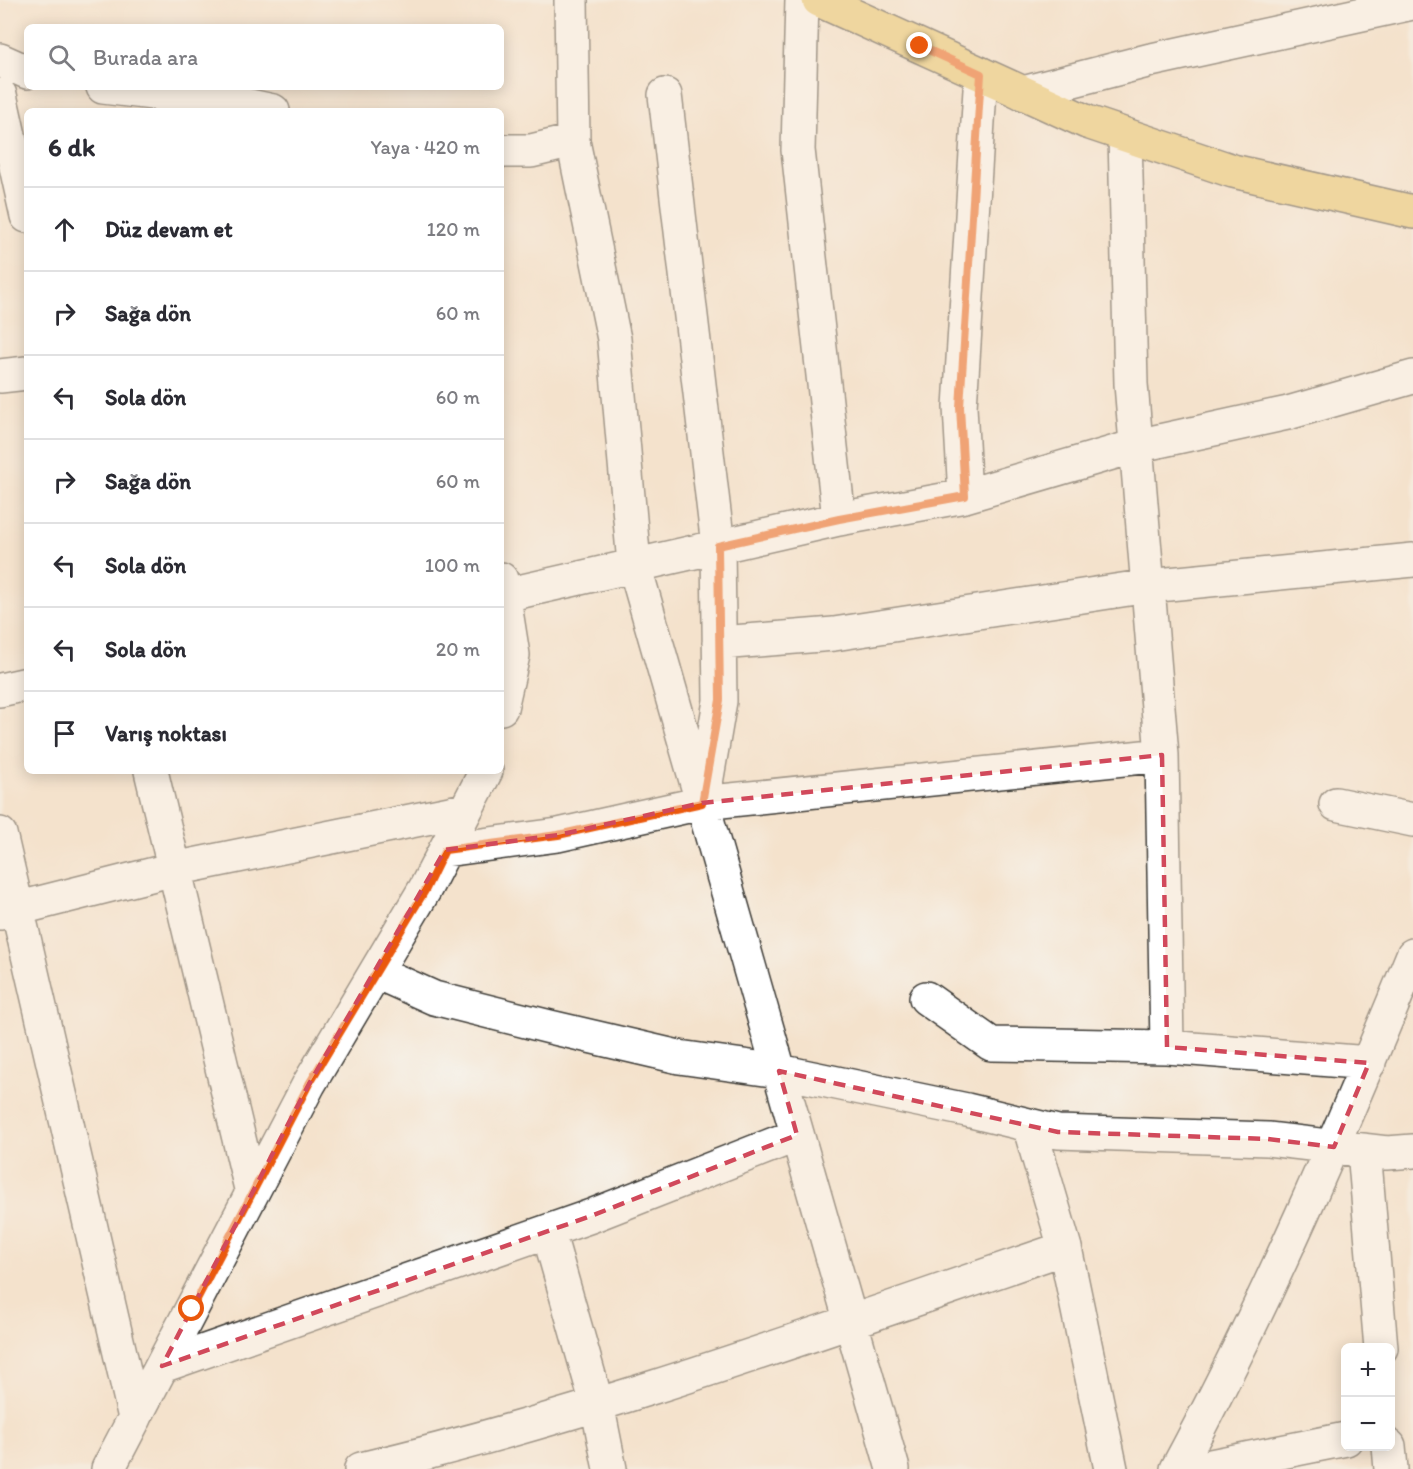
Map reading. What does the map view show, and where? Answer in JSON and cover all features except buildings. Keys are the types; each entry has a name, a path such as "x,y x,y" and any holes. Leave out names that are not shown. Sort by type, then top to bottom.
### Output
{"main road":[{"path":"833,3 1087,122 1233,171 1413,212"}],"street":[{"path":"571,0 573,141 614,339 634,564 893,1469"},
{"path":"802,0 798,150 839,519"},
{"path":"1023,93 1150,60 1413,3"},
{"path":"0,60 24,71"},
{"path":"965,496 960,407 981,74"},
{"path":"128,90 236,103 259,108"},
{"path":"0,95 24,203"},
{"path":"665,95 718,546 720,700 702,803"},
{"path":"1125,135 1131,384 1162,755 1167,1047"},
{"path":"504,151 531,151 573,141"},
{"path":"0,376 24,373"},
{"path":"504,590 839,519 965,496 1136,446 1288,413 1413,377"},
{"path":"719,643 834,633 1148,585 1413,560"},
{"path":"504,602 513,655 504,695"},
{"path":"0,690 24,685"},
{"path":"445,850 558,835 702,803 1162,755"},
{"path":"152,774 252,1193"},
{"path":"108,1469 309,1084 426,889 484,774"},
{"path":"1336,804 1413,820"},
{"path":"8,911 174,868 465,810"},
{"path":"0,834 8,911 135,1418"},
{"path":"1177,1469 1349,1148 1369,1063 1413,955"},
{"path":"376,972 434,998 550,1027 679,1057 780,1071 1058,1132 1268,1139 1387,1153 1413,1151"},
{"path":"926,998 991,1044 1167,1047 1369,1063"},
{"path":"1029,1125 1065,1248 1111,1469"},
{"path":"162,1366 548,1232 797,1135"},
{"path":"1349,1148 1380,1343"},
{"path":"548,1232 597,1404 610,1469"},
{"path":"361,1469 452,1448 597,1404 1065,1248"},
{"path":"1196,1469 1341,1440"},
{"path":"1389,1451 1391,1469"}],"highlighted area":[{"path":"1162,755 1167,1047 1369,1063 1334,1147 1268,1139 1058,1132 779,1071 797,1135 591,1216 162,1366 309,1084 445,850 558,835 702,803"}],"route":[{"path":"192,1309 309,1084 426,889 445,850 558,835 702,803 720,700 718,546 839,519 965,496 960,407 981,74 920,46"}]}
